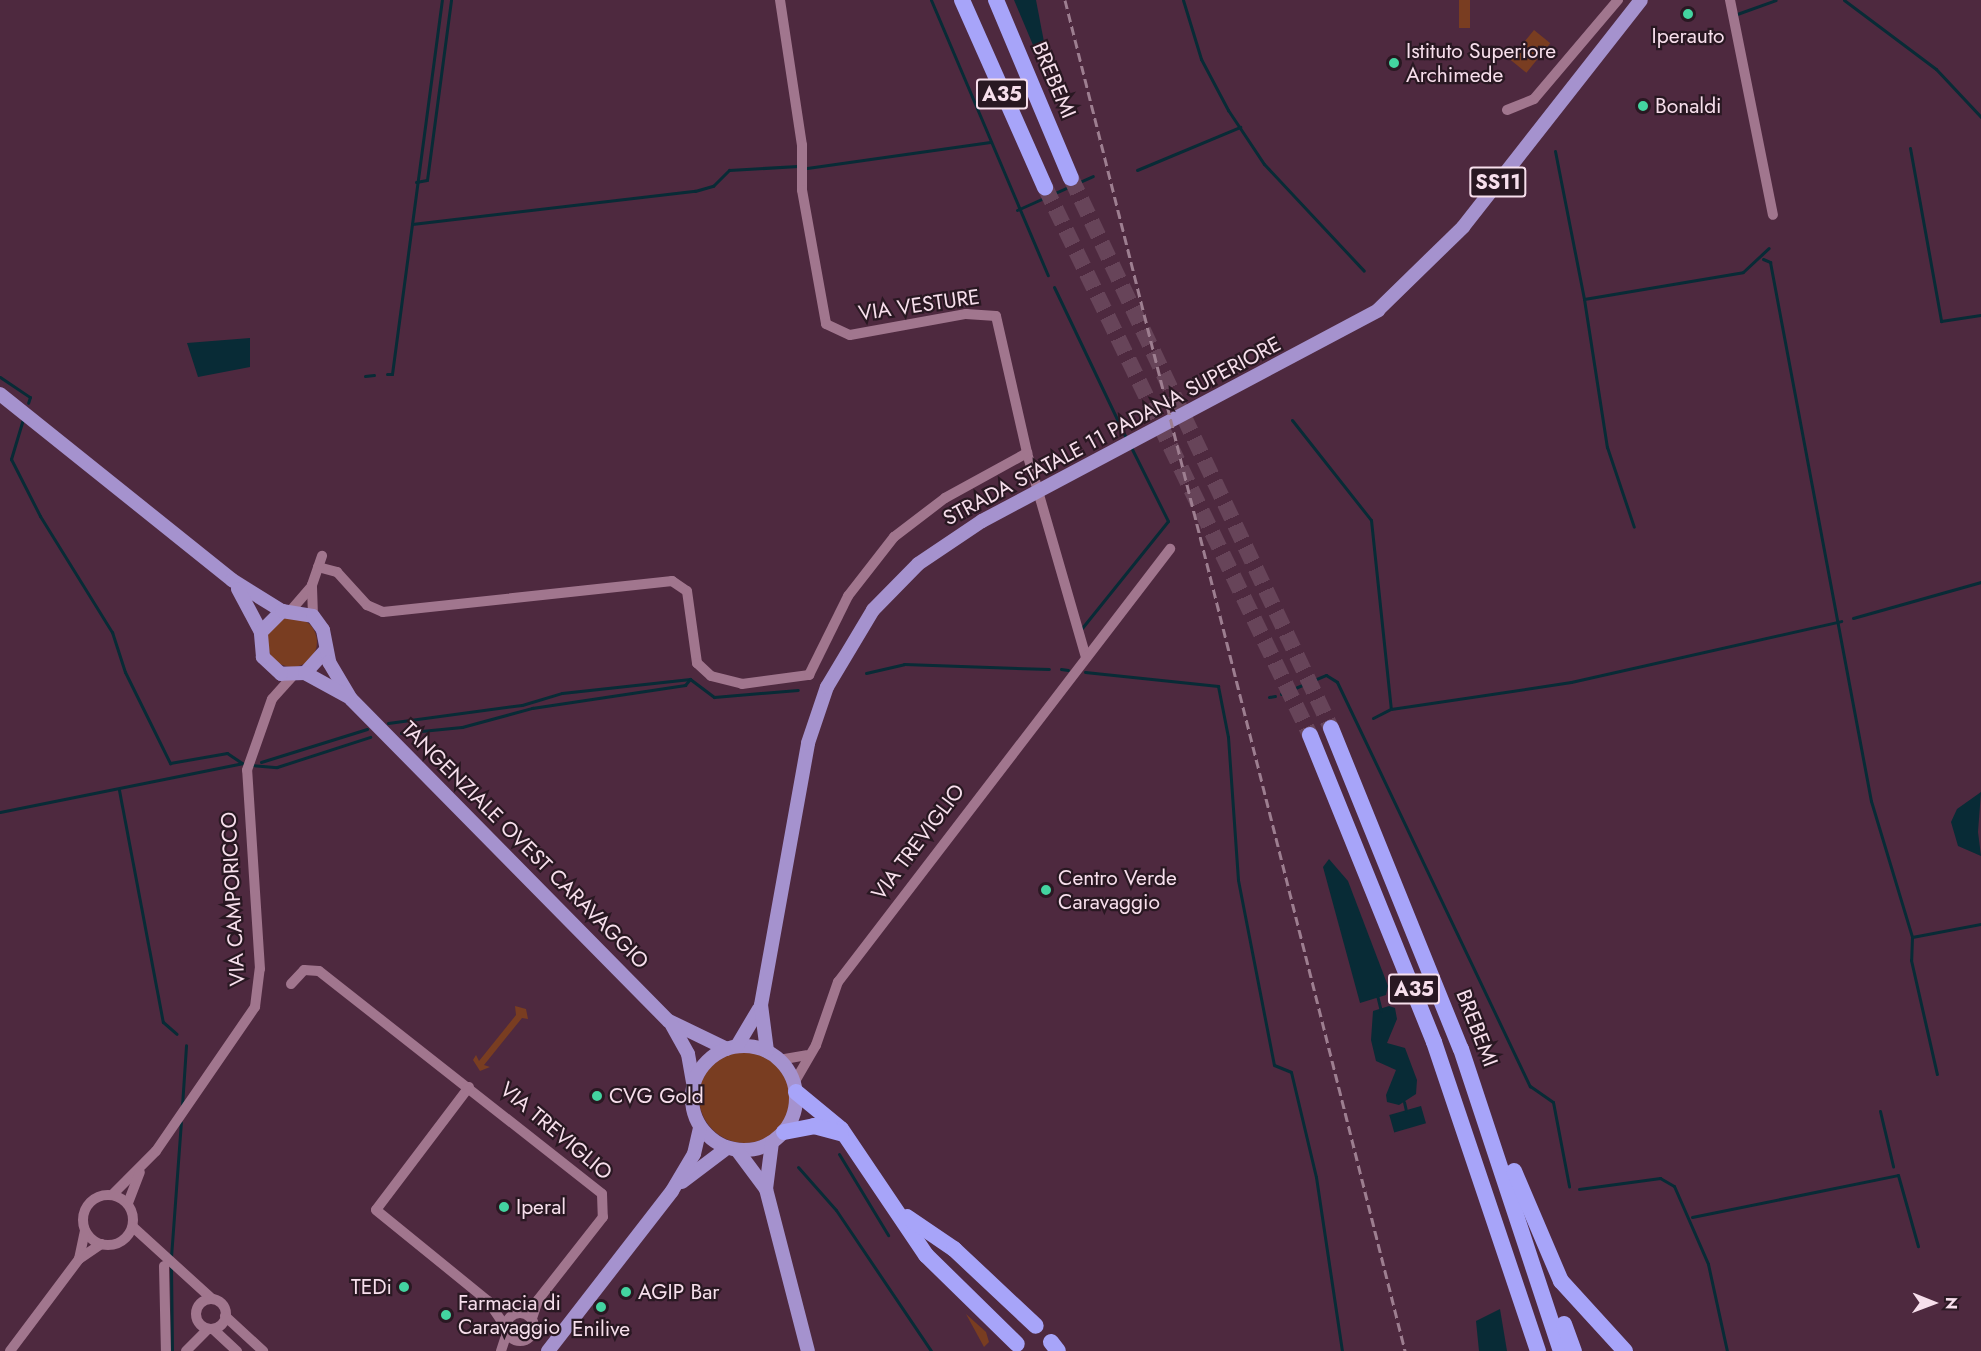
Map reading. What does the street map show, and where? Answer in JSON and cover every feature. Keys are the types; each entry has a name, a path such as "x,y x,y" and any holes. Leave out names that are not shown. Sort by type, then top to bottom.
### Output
{"highway":[{"name":"A35","path":"962,0 1045,187"},
{"name":"BREBEMI","path":"996,0 1071,178"},
{"name":"BREBEMI","path":"1331,728 1408,911 1497,1148 1561,1351"},
{"name":"A35","path":"1310,735 1387,915 1506,1247 1538,1351"},
{"path":"795,1087 847,1137 901,1213 926,1255 1017,1344"},
{"path":"778,1137 814,1126 847,1137"},
{"path":"1497,1148 1527,1197 1566,1288 1625,1351"},
{"path":"1515,1202 1534,1231 1574,1351"},
{"path":"901,1213 954,1250 1036,1326"},
{"path":"1506,1247 1528,1351"}],"main road":[{"name":"STRADA STATALE 11 PADANA SUPERIORE","path":"767,1052 761,1005 802,771 827,687 855,633 892,587 933,552 1000,510 1371,315 1408,286 1463,227 1641,0"},
{"path":"0,394 232,580 287,610 313,616"},
{"path":"232,580 261,632 260,651 270,667"},
{"path":"261,632 287,610"},
{"name":"TANGENZIALE OVEST CARAVAGGIO","path":"313,616 323,630 325,651 351,699 669,1021 688,1054 693,1084"},
{"path":"299,674 325,651"},
{"name":"TANGENZIALE OVEST CARAVAGGIO","path":"270,667 299,674 351,699"},
{"name":"STRADA STATALE 11 PADANA SUPERIORE","path":"732,1047 761,1005"},
{"name":"TANGENZIALE OVEST CARAVAGGIO","path":"669,1021 732,1047"},
{"path":"548,1351 672,1191 694,1154 700,1128 692,1105 693,1084 703,1065 732,1047 767,1052 779,1060 795,1087 794,1113 778,1137 766,1189"},
{"path":"700,1128 732,1149 766,1189 808,1351"},
{"path":"672,1191 732,1149 778,1137"}],"street":[{"name":"VIA VESTURE","path":"780,0 802,145 802,190 826,324 850,334 966,314 996,316 1027,453 1083,661"},
{"path":"1507,110 1534,99 1618,0"},
{"path":"1730,0 1773,215"},
{"path":"313,616 312,585 320,561 337,572 367,606 383,612 672,581 687,591 698,663 711,676 742,684 810,675 848,597 894,537 945,498 1027,453"},
{"name":"VIA TREVIGLIO","path":"795,1087 807,1055 818,1040 838,982 1170,549"},
{"path":"287,610 312,585"},
{"name":"VIA CAMPORICCO","path":"112,1195 140,1172 237,1040 260,989 246,781 272,699 270,667"},
{"name":"VIA CAMPORICCO","path":"272,699 299,674"},
{"name":"VIA TREVIGLIO","path":"291,984 304,970 319,972 469,1087 604,1200 603,1217 538,1300"},
{"path":"779,1060 807,1055"},
{"path":"469,1087 376,1210 494,1310 506,1331 517,1340"},
{"name":"VIA CAMPORICCO","path":"128,1203 140,1172"},
{"path":"79,1259 86,1231 87,1205 112,1195 128,1203 133,1227 144,1242 221,1304 225,1316 263,1351"},
{"path":"125,1239 133,1227"},
{"path":"86,1231 101,1244"},
{"path":"10,1351 79,1259 101,1244 125,1239 144,1242"},
{"path":"164,1266 166,1351"},
{"path":"191,1278 200,1304 196,1339"},
{"path":"200,1304 212,1299"},
{"path":"501,1351 506,1331 517,1313 538,1300"},
{"path":"501,1351 517,1340 531,1335 532,1319 538,1300"},
{"path":"494,1310 517,1313 532,1319"},
{"path":"186,1351 196,1339 225,1316"},
{"path":"198,1322 237,1351"}],"shaded area":[{"path":"1459,0 1470,0 1470,28 1459,28"},
{"path":"1534,30 1550,43 1526,73 1510,60"},
{"path":"292,617 310,624 317,642 310,660 292,667 274,660 267,642 274,624"},
{"path":"515,1006 526,1009 528,1019 522,1018 484,1065 490,1067 480,1071 473,1060 476,1055 479,1061 516,1015"},
{"path":"745,1051 762,1055 777,1065 787,1080 791,1097 787,1114 777,1129 762,1139 745,1143 728,1139 713,1129 703,1114 699,1097 703,1080 713,1065 728,1055"},
{"path":"966,1314 986,1332 989,1342 984,1347"}],"water":[{"path":"1014,0 1036,0 1044,42 1033,45"},
{"path":"250,338 250,367 198,377 187,343"},
{"path":"1981,792 1978,832 1981,856 1958,846 1951,822 1957,809"},
{"path":"1329,859 1348,881 1388,986 1386,995 1360,1003 1323,867"},
{"path":"1389,1006 1395,1008 1397,1019 1387,1043 1405,1048 1417,1080 1416,1094 1399,1105 1387,1102 1386,1095 1396,1070 1376,1061 1371,1040 1373,1011"},
{"path":"1421,1106 1426,1123 1394,1132 1389,1115"},
{"path":"1500,1309 1507,1351 1479,1351 1476,1321"}],"waterway":[{"path":"387,374 392,374 442,0"},
{"path":"416,182 427,180 451,0"},
{"path":"931,0 1048,275"},
{"path":"1183,0 1201,59 1228,110 1264,164 1364,271"},
{"path":"1737,14 1776,0"},
{"path":"1844,0 1936,69 1981,117"},
{"path":"1137,170 1240,127"},
{"path":"807,168 990,142"},
{"path":"1910,148 1941,321 1981,315"},
{"path":"1555,151 1584,299 1743,272 1769,248"},
{"path":"412,224 695,191 713,186 729,170 798,166"},
{"path":"1017,210 1093,176"},
{"path":"1763,259 1770,262 1871,801 1912,937 1911,960 1937,1074"},
{"path":"1054,287 1126,438"},
{"path":"1584,299 1607,447 1634,527"},
{"path":"365,376 374,375"},
{"path":"0,377 30,397 28,403"},
{"path":"23,419 11,459 40,516 112,632 125,672 170,763 227,753 242,763"},
{"path":"1292,420 1371,520 1391,709"},
{"path":"1082,628 1168,521 1131,447"},
{"path":"1853,618 1981,582"},
{"path":"1373,718 1391,709 1571,682 1841,621"},
{"path":"866,673 904,664 1049,669"},
{"path":"1061,669 1068,670"},
{"path":"1085,672 1218,686 1228,737 1238,880 1274,1065 1291,1072 1316,1177 1342,1351"},
{"path":"1281,694 1326,675 1337,682 1530,1086 1553,1102 1569,1186"},
{"path":"388,723 522,705 562,693 690,679"},
{"path":"401,733 462,727 532,708 685,685 690,679 714,697 798,690"},
{"path":"1269,697 1275,696"},
{"path":"261,762 367,729"},
{"path":"252,765 277,767 370,737"},
{"path":"0,812 242,763"},
{"path":"119,790 163,1022 177,1034"},
{"path":"1912,937 1981,924"},
{"path":"1377,995 1381,1011"},
{"path":"182,1106 186,1045"},
{"path":"1404,1102 1406,1111"},
{"path":"1880,1111 1893,1166"},
{"path":"171,1257 181,1122"},
{"path":"839,1154 888,1235"},
{"path":"798,1167 836,1210 931,1351"},
{"path":"1692,1217 1898,1175 1918,1246"},
{"path":"1579,1189 1660,1178 1674,1186 1708,1264 1727,1351"},
{"path":"171,1267 172,1351"}],"tunnel":[{"path":"1071,178 1331,728"},
{"path":"1045,187 1310,735"}],"railway":[{"path":"1065,0 1405,1351"}],"place":[{"name":"Iperauto","path":"1688,14"},
{"name":"Istituto Superiore Archimede","path":"1394,63"},
{"name":"Bonaldi","path":"1643,106"},
{"name":"Centro Verde Caravaggio","path":"1046,890"},
{"name":"CVG Gold","path":"597,1096"},
{"name":"Iperal","path":"504,1207"},
{"name":"TEDi","path":"404,1287"},
{"name":"AGIP Bar","path":"626,1292"},
{"name":"Enilive","path":"601,1307"},
{"name":"Farmacia di Caravaggio","path":"446,1315"}]}
